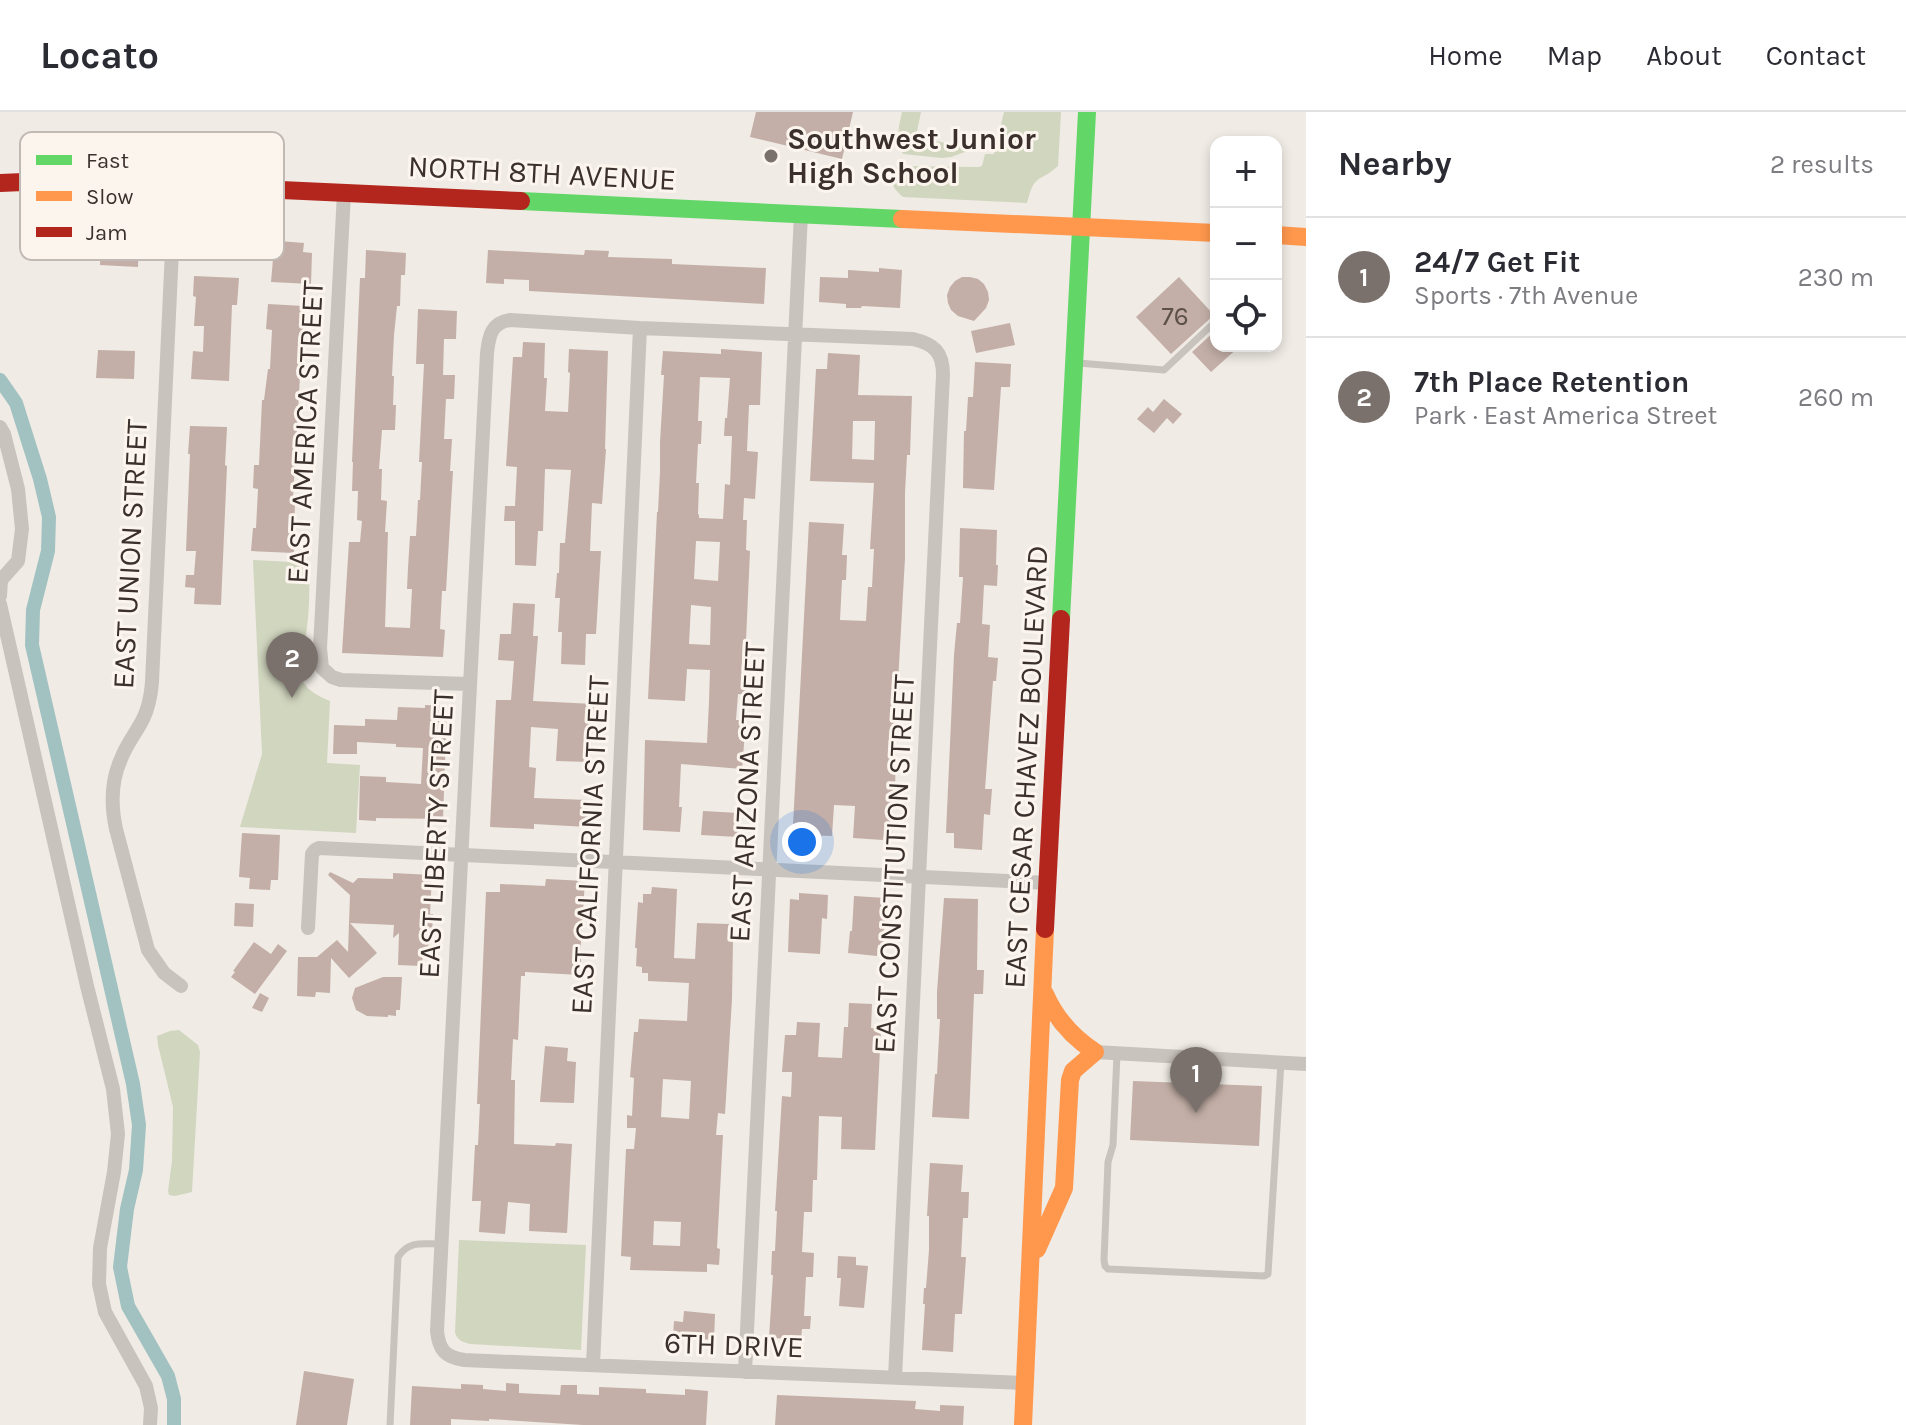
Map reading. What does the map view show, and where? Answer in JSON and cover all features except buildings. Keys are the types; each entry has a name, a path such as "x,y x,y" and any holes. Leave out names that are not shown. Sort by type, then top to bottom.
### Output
{"main road":[{"name":"EAST CESAR CHAVEZ BOULEVARD","path":"1023,1425 1087,112"},
{"name":"NORTH 8TH AVENUE","path":"0,183 20,182"},
{"name":"NORTH 8TH AVENUE","path":"284,190 1210,233"},
{"path":"1282,235 1306,237"},
{"path":"1030,1263 1064,1188 1070,1080 1073,1071 1095,1052 1057,1021 1042,987"}],"street":[{"name":"EAST AMERICA STREET","path":"344,193 320,648 322,668 341,680 469,684"},
{"name":"EAST ARIZONA STREET","path":"745,1372 801,214"},
{"name":"EAST UNION STREET","path":"171,260 150,701 121,758 113,806 116,829 148,950 164,973 181,986"},
{"name":"EAST LIBERTY STREET","path":"444,1352 438,1342 437,1331 490,333 500,322 510,320 640,328"},
{"path":"640,328 795,334"},
{"name":"EAST CALIFORNIA STREET","path":"593,1365 640,328"},
{"name":"EAST CONSTITUTION STREET","path":"795,334 928,342 938,353 943,366 895,1378"},
{"path":"0,427 18,489 22,529 18,561 1,580 0,596"},
{"path":"0,604 113,1089 118,1134 114,1172 102,1228 99,1284 105,1312 146,1386 151,1408 150,1425"},
{"path":"308,928 312,854 319,848 1048,883"},
{"path":"1095,1052 1306,1064"},
{"name":"6TH DRIVE","path":"444,1352 452,1358 464,1360 1025,1383"}],"lane":[{"path":"1074,363 1164,370 1210,327"},
{"path":"1117,1054 1113,1145 1108,1162 1104,1260 1108,1269 1268,1274 1281,1062"},
{"path":"390,1425 398,1257 404,1248 411,1245 441,1244"}],"green space":[{"path":"902,112 921,112 916,136 966,148 965,152 942,158 903,154 898,139"},
{"path":"1004,112 1061,112 1058,166 1035,182 1027,203 903,197 896,190 891,174 897,166 982,166 985,154 994,154"},
{"path":"253,560 310,563 308,619 300,670 307,687 330,701 327,763 360,765 356,833 240,827 262,754"},
{"path":"179,1030 198,1045 200,1052 192,1192 175,1196 169,1195 168,1191 173,1107 157,1036"},
{"path":"459,1240 586,1245 581,1350 470,1344 459,1339 455,1333"}],"waterway":[{"path":"0,380 16,403 49,517 48,551 33,610 32,645 133,1084 139,1125 136,1170 127,1209 120,1267 128,1306 168,1376 174,1399 174,1425"}],"traffic: fast":[{"path":"1061,619 1087,112"},
{"path":"521,201 902,219"}],"traffic: slow":[{"path":"902,219 1210,233"},
{"path":"1282,235 1306,237"},
{"path":"1023,1425 1045,929"},
{"path":"1037,1249 1064,1188 1070,1080 1073,1071 1095,1052 1066,1027 1045,994"}],"traffic: jam":[{"path":"0,183 20,182"},
{"path":"284,190 521,201"},
{"path":"1045,929 1061,619"}],"place":[{"name":"Southwest Junior High School","path":"771,156"},
{"name":"7th Place Retention","path":"292,698"},
{"name":"24/7 Get Fit","path":"1196,1113"}]}
